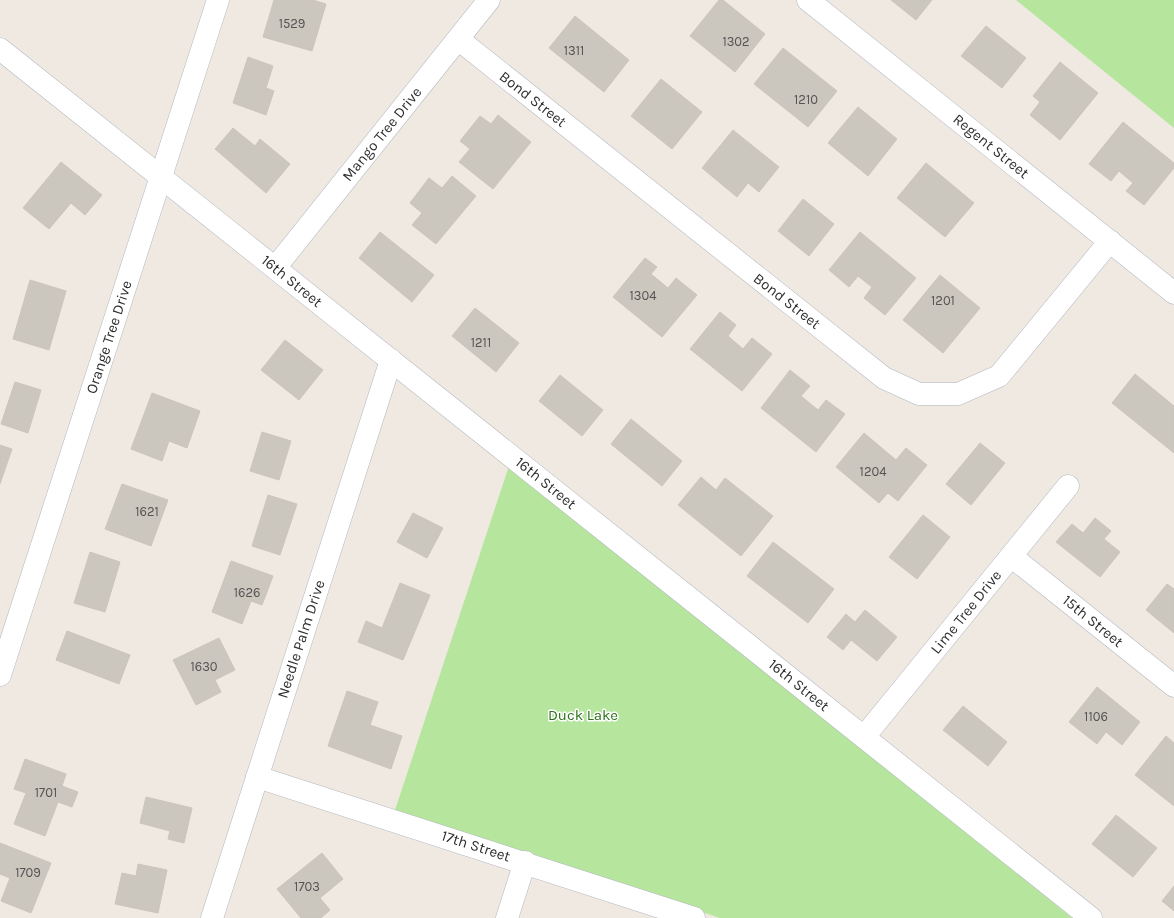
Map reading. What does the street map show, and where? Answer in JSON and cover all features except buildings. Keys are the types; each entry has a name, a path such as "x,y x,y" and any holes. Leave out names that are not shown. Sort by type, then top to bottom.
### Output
{"street":[{"name":"Orange Tree Drive","path":"0,675 218,0"},
{"name":"Mango Tree Drive","path":"275,268 489,0"},
{"name":"Regent Street","path":"808,0 1174,293"},
{"name":"Bond Street","path":"458,40 884,378 919,394 958,394 999,376 1110,241"},
{"name":"16th Street","path":"0,49 1092,918"},
{"name":"Needle Palm Drive","path":"212,918 391,360"},
{"name":"Lime Tree Drive","path":"864,738 1068,486"},
{"name":"15th Street","path":"1011,556 1174,686"},
{"name":"17th Street","path":"257,777 525,862 694,918"},
{"path":"507,918 525,862"}],"green space":[{"path":"1016,0 1174,0 1174,128"},
{"name":"Duck Lake","path":"509,466 833,724 1072,918 720,918 395,810"}]}
